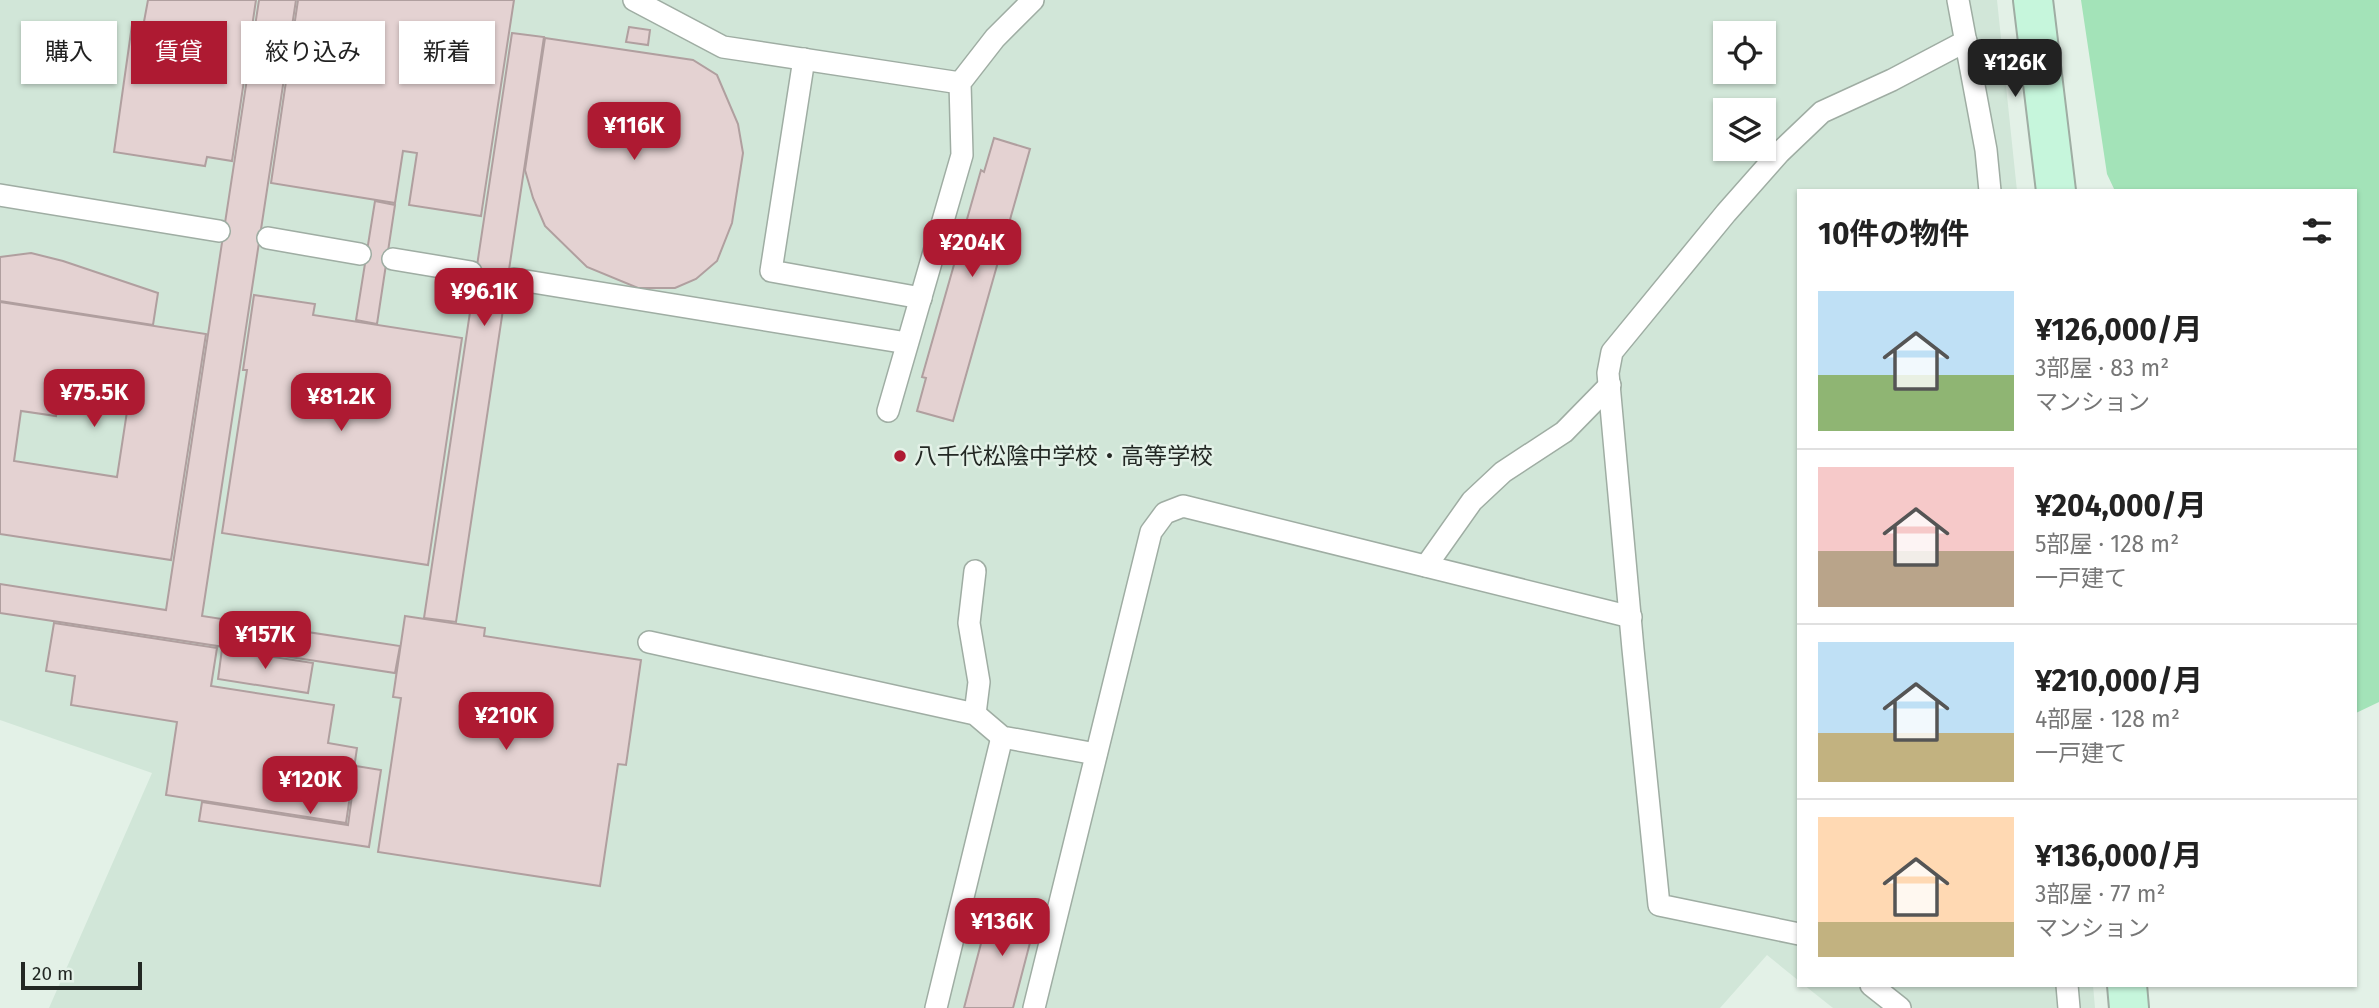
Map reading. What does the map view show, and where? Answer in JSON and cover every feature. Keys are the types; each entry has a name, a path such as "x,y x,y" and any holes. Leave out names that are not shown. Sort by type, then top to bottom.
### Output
{"street":[{"path":"2034,0 2056,189"},
{"path":"2127,987 2129,1008"}],"lane":[{"path":"635,0 723,47 960,83"},
{"path":"888,411 962,155 960,83 995,38 1033,0"},
{"path":"1958,0 1986,150 1990,189"},
{"path":"1797,934 1659,905 1608,373 1612,352 1726,213 1779,153 1822,113 1966,41"},
{"path":"804,59 771,271 921,298"},
{"path":"0,195 219,231"},
{"path":"268,238 360,254"},
{"path":"393,259 471,272"},
{"path":"514,279 907,343"},
{"path":"1426,566 1472,501 1503,472 1564,432 1610,385"},
{"path":"1034,1008 1151,532 1165,513 1183,506 1631,617"},
{"path":"975,571 970,623 979,682 975,714"},
{"path":"649,642 975,714 1002,737 1096,754"},
{"path":"936,1008 1002,737"},
{"path":"1874,987 1900,1008"},
{"path":"2067,987 2069,1008"}],"shaded area":[{"name":"八千代松陰中学校・高等学校","path":"0,0 1997,0 2017,189 1797,189 1797,979 1767,955 1720,1008 49,1008 152,773 0,720"},
{"path":"1807,987 2093,987 2095,1008 1833,1008"}],"green space":[{"path":"2081,0 2379,0 2379,702 2357,713 2357,189 2114,189 2107,174"}],"building":[{"path":"148,0 256,0 253,21 241,21 241,84 243,84 232,161 207,157 205,166 114,152 131,32 131,84 227,84 227,21 144,21"},
{"path":"259,0 296,0 293,21 256,21"},
{"path":"298,0 514,0 481,216 409,205 417,153 403,151 395,203 271,183 286,84 385,84 385,21 295,21"},
{"path":"629,27 650,30 648,45 626,42"},
{"path":"512,33 544,37 456,622 424,618"},
{"path":"545,38 693,60 717,75 738,124 743,153 732,223 717,261 696,279 675,288 638,288 587,267 545,226 525,170"},
{"path":"246,84 283,84 202,616 400,646 395,673 0,613 0,584 166,610"},
{"path":"994,138 1030,149 953,421 917,411 926,378 922,377 981,170 984,172"},
{"path":"375,201 395,205 377,324 356,320"},
{"path":"31,253 158,293 153,325 0,301 0,257"},
{"path":"254,295 315,304 313,315 462,338 428,565 222,533 247,370 243,370"},
{"path":"0,302 206,334 171,560 0,534","holes":["59,395 128,405 117,477 14,461 21,411 56,416"]},
{"path":"405,616 485,628 484,636 641,660 626,765 618,764 600,886 378,852 401,698 393,697"},
{"path":"54,623 217,648 211,686 334,705 328,743 357,748 346,823 166,795 177,722 71,705 75,676 46,671"},
{"path":"222,649 313,663 308,693 218,679"},
{"path":"356,766 381,770 369,847 199,821 202,802 348,825"},
{"path":"1000,902 1038,912 1013,1008 964,1008 989,913 996,915"}],"place":[{"name":"八千代松陰中学校・高等学校","path":"900,456"}]}
